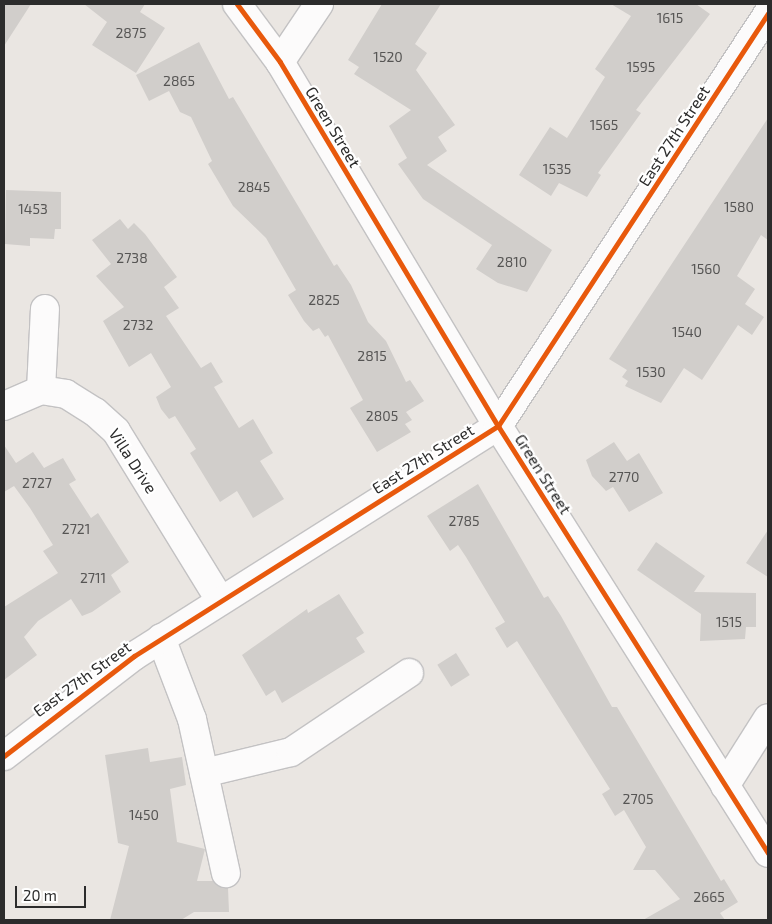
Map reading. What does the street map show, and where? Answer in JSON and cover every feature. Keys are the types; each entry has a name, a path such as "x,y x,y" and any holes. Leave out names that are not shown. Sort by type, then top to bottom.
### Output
{"street":[{"name":"Green Street","path":"237,4 280,62 498,426 768,853"},
{"path":"280,62 319,4"},
{"name":"East 27th Street","path":"4,756 160,638 498,426 768,14"},
{"path":"4,406 41,390 45,309"},
{"name":"Villa Drive","path":"41,390 66,394 116,431 220,600"},
{"path":"160,638 192,719 226,873"},
{"path":"204,773 291,752 410,673"},
{"path":"725,786 768,718"}],"building":[{"path":"4,4 31,4 4,46"},
{"path":"84,4 145,4 140,12 165,28 136,73 92,45 107,22"},
{"path":"382,4 441,4 415,44 427,53 416,70 455,125 438,137 447,151 427,165 552,250 527,292 498,283 476,269 492,245 423,199 398,164 407,158 389,126 411,110 354,74 359,67 348,60"},
{"path":"611,4 696,4 710,14 636,110 641,113 598,173 601,175 587,197 559,183 551,196 519,175 550,127 567,138 605,77 595,69 631,16"},
{"path":"199,42 229,99 233,97 334,266 337,264 351,285 368,322 386,341 406,382 410,380 424,401 406,412 412,420 405,424 411,432 377,452 350,408 363,400 328,335 325,337 319,328 313,331 304,321 288,295 296,290 266,238 233,206 208,164 212,161 191,117 180,112 169,91 149,101 136,75"},
{"path":"768,118 768,240 761,235 737,276 755,289 745,304 764,317 752,335 738,325 702,380 684,368 661,403 625,386 628,381 622,377 627,370 609,359"},
{"path":"6,190 61,192 61,229 55,229 54,239 30,238 30,246 5,244"},
{"path":"120,219 128,229 134,223 145,234 177,277 164,287 179,308 166,316 201,368 211,362 223,382 214,387 239,428 253,419 273,453 260,461 284,499 253,518 237,491 220,502 190,453 196,449 175,416 169,419 161,409 156,397 171,387 151,353 129,367 103,321 124,307 96,276 111,264 92,240"},
{"path":"614,442 627,461 639,453 663,493 629,512 613,487 606,491 592,476 586,460"},
{"path":"4,445 16,463 33,452 44,468 63,458 76,480 69,484 91,518 98,513 129,562 111,575 121,592 92,612 82,616 71,599 38,621 24,637 37,655 4,680 4,607 58,573 43,551 53,545 30,508 14,486 4,492"},
{"path":"478,484 544,598 548,596 561,616 612,707 617,707 721,881 724,879 738,902 720,913 725,920 643,920 680,899 655,870 633,870 646,847 624,810 615,816 602,794 610,789 517,641 507,648 495,628 505,622 466,557 458,545 450,551 427,516"},
{"path":"768,530 768,577 746,563"},
{"path":"656,542 705,576 694,592 756,593 756,627 746,627 745,639 700,641 701,614 637,570"},
{"path":"339,594 364,633 356,638 365,652 282,703 275,690 266,696 242,655 307,609 308,613"},
{"path":"456,653 470,675 451,687 437,665"},
{"path":"148,748 150,762 182,757 186,785 170,789 177,842 205,849 197,881 213,881 228,888 229,912 194,912 181,920 110,920 129,846 118,843 105,755"}],"cycle path":[{"path":"237,4 280,62 498,426 768,853"},
{"path":"4,756 134,656 498,426 768,14"}]}
